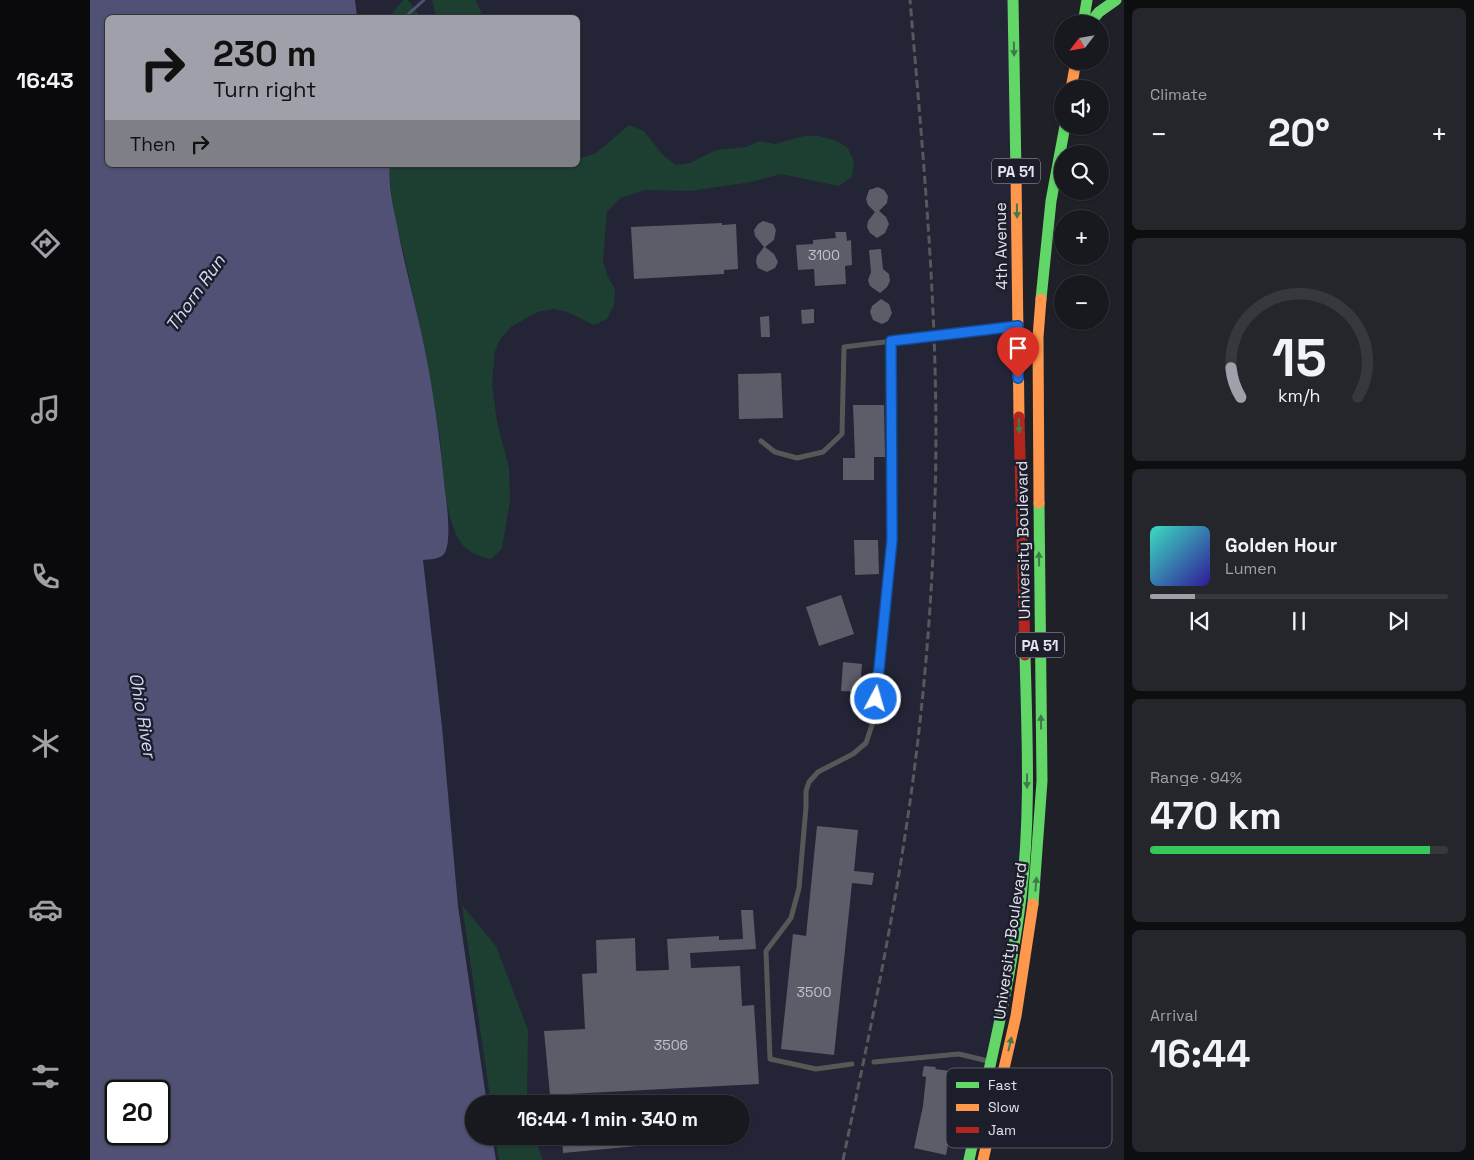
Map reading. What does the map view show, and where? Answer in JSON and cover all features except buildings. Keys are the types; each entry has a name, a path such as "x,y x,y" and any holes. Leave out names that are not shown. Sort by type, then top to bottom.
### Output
{"main road":[{"name":"4th Avenue","path":"1013,0 1018,342"},
{"path":"1084,15 1087,0"},
{"path":"1096,15 1116,0"},
{"name":"University Boulevard","path":"1004,1068 1020,997 1036,891 1042,781 1039,324 1051,201 1062,135"},
{"path":"1018,326 1039,324"},
{"name":"University Boulevard","path":"990,1068 1003,1008 1016,932 1026,819 1018,342"},
{"path":"991,1062 1005,1065"}],"lane":[{"path":"761,440 775,452 797,458 823,452 842,434 844,347 1018,326"},
{"path":"852,1064 816,1069 770,1059 766,951 791,918 799,888 806,791 809,782 818,772 853,754 866,743 875,716 892,540 891,341"},
{"path":"874,1062 959,1054 991,1062"}],"shaded area":[{"path":"355,0 1013,0 1025,857 986,1068 946,1068 946,1148 971,1148 969,1160 496,1160 494,1145 750,1145 750,1095 486,1095 458,906 423,560 439,558 439,435 422,338 393,208 389,173 390,167 580,167 580,15 357,15"}],"green space":[{"path":"403,0 408,0 419,15 391,15"},
{"path":"432,0 476,0 482,15 436,15"},
{"path":"629,125 644,131 663,155 676,165 690,163 716,150 746,147 759,141 775,144 804,136 819,136 834,140 847,147 854,161 852,177 839,186 781,174 751,182 691,191 645,190 620,198 607,212 603,260 607,275 615,290 614,305 607,319 594,325 567,312 553,309 538,312 512,326 501,338 495,351 492,383 497,422 509,468 510,501 502,548 491,559 480,556 466,548 459,540 449,511 433,394 418,316 393,207 390,167 580,167 580,158 596,153"},
{"path":"462,905 496,946 528,1030 527,1095 490,1095"},
{"path":"496,1145 537,1145 543,1160 499,1160"}],"water":[{"name":"Ohio River","path":"90,0 355,0 357,15 105,15 105,167 390,167 392,203 433,394 447,505 448,542 444,554 434,559 423,560 442,727 458,906 486,1095 465,1095 465,1145 494,1145 496,1160 90,1160"}],"waterway":[{"name":"Thorn Run","path":"407,15 424,0"}],"railway":[{"path":"843,1160 882,970 909,811 920,722 931,587 936,436 933,311 930,249 910,0"}],"traffic: fast":[{"path":"1013,0 1016,174"},
{"path":"1084,15 1087,0"},
{"path":"1096,15 1116,0"},
{"path":"1041,299 1051,201 1063,135"},
{"path":"1033,904 1042,781 1039,503"},
{"path":"990,1068 1005,996 1024,867 1027,806 1025,655"},
{"path":"969,1160 972,1148"}],"traffic: slow":[{"path":"1073,80 1074,70"},
{"path":"1016,174 1019,417"},
{"path":"1039,503 1038,337 1041,299"},
{"path":"1004,1068 1016,1016 1033,904"},
{"path":"983,1160 986,1148"}],"traffic: jam":[{"path":"1019,417 1025,655"}],"route":[{"path":"876,699 892,540 891,341 1018,326 1018,378"}]}
